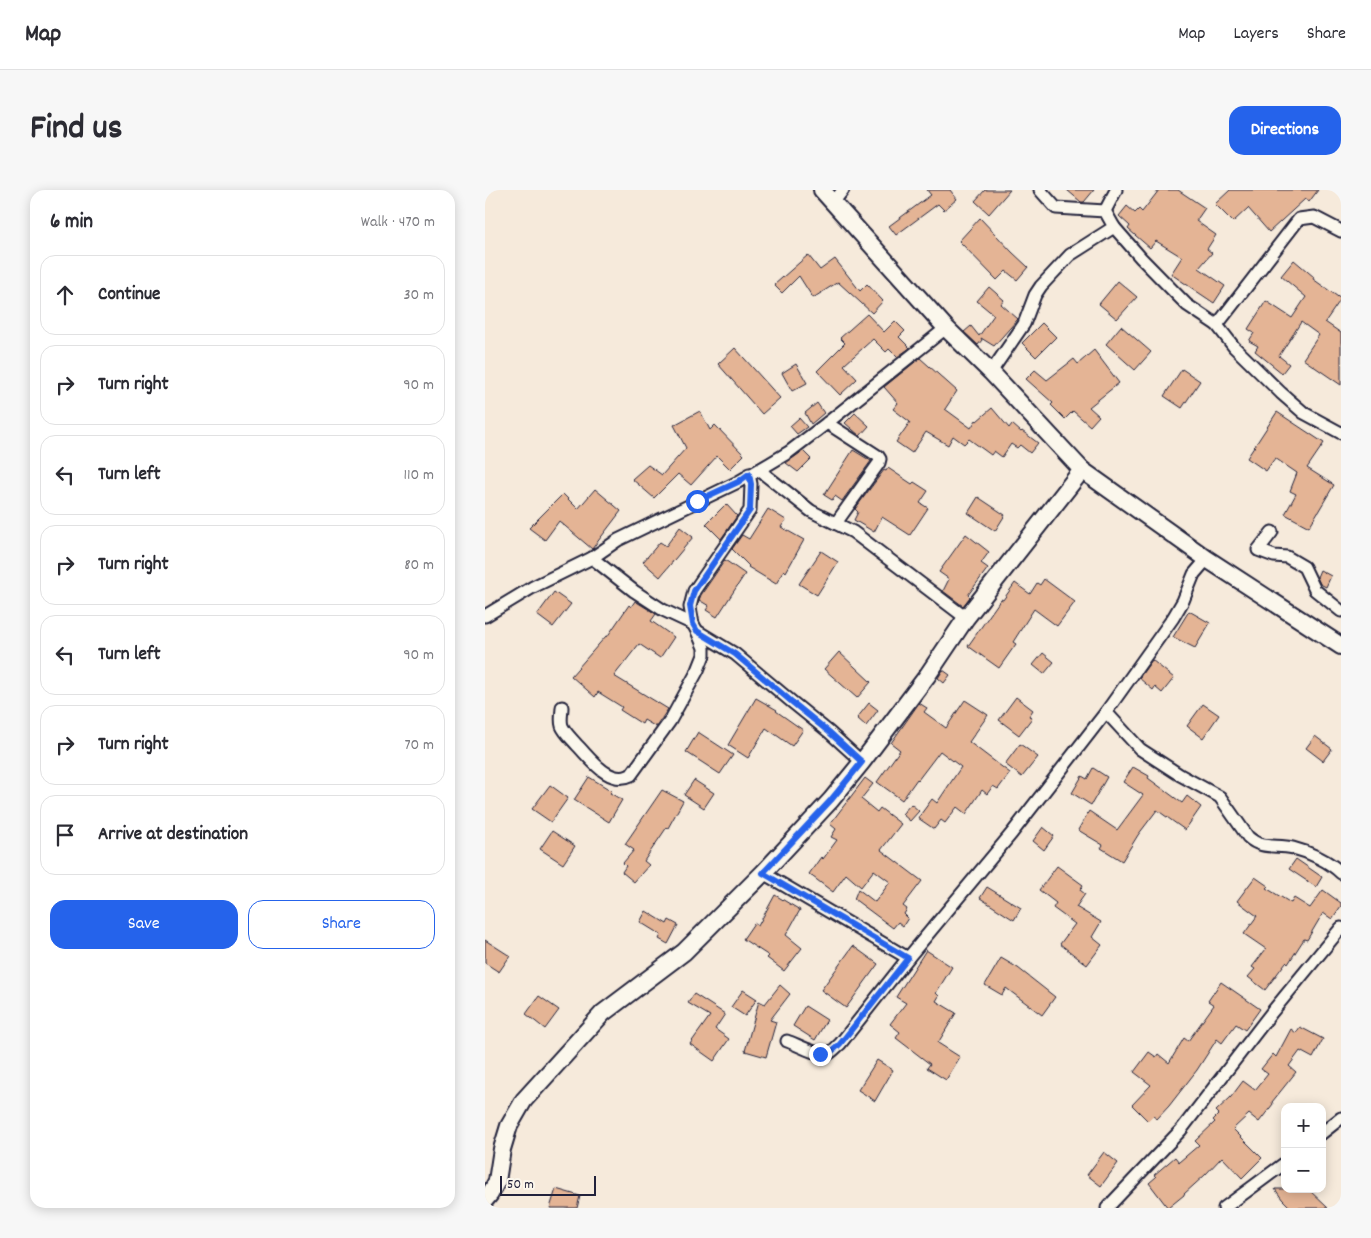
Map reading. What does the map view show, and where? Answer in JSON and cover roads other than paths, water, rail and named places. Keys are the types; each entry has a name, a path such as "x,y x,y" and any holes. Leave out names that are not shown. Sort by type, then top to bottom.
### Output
{"street":[{"path":"823,190 838,196 946,328 991,372 1082,470 1207,559 1340,643"},
{"path":"1040,190 1056,208 1105,211"},
{"path":"1105,211 1116,190"},
{"path":"1105,211 1114,227 1141,258 1187,305 1217,325 1234,348 1281,394 1304,413 1341,433"},
{"path":"1217,325 1299,218 1314,217 1333,225 1341,231"},
{"path":"991,372 1023,324 1041,286 1070,255 1114,227"},
{"path":"485,616 533,587 592,558 618,540 738,482 789,452 946,328"},
{"path":"827,423 880,459 836,523"},
{"path":"485,1200 497,1181 502,1149 509,1126 524,1100 603,1013 684,952 763,873 831,800 927,676 966,618 1082,470"},
{"path":"754,472 811,511 853,532 966,618"},
{"path":"562,707 561,721 565,731 600,769 609,774 625,778 631,775 670,721 702,661 704,648 695,627 690,606 694,591 750,510 751,484 754,472"},
{"path":"1272,532 1258,550 1274,556 1287,557 1304,567 1315,590 1341,611"},
{"path":"592,558 634,591 725,647 829,732 862,762"},
{"path":"787,1040 820,1054 832,1052 1012,834 1105,712 1173,618 1183,601 1194,574 1207,559"},
{"path":"702,661 713,651 725,647"},
{"path":"1105,712 1140,749 1180,775 1220,797 1253,842 1268,846 1292,847 1334,866 1341,873"},
{"path":"763,873 908,958"},
{"path":"1107,1208 1181,1130 1272,1012 1341,928"},
{"path":"1326,1130 1341,1118"},
{"path":"1224,1208 1281,1166"}]}
